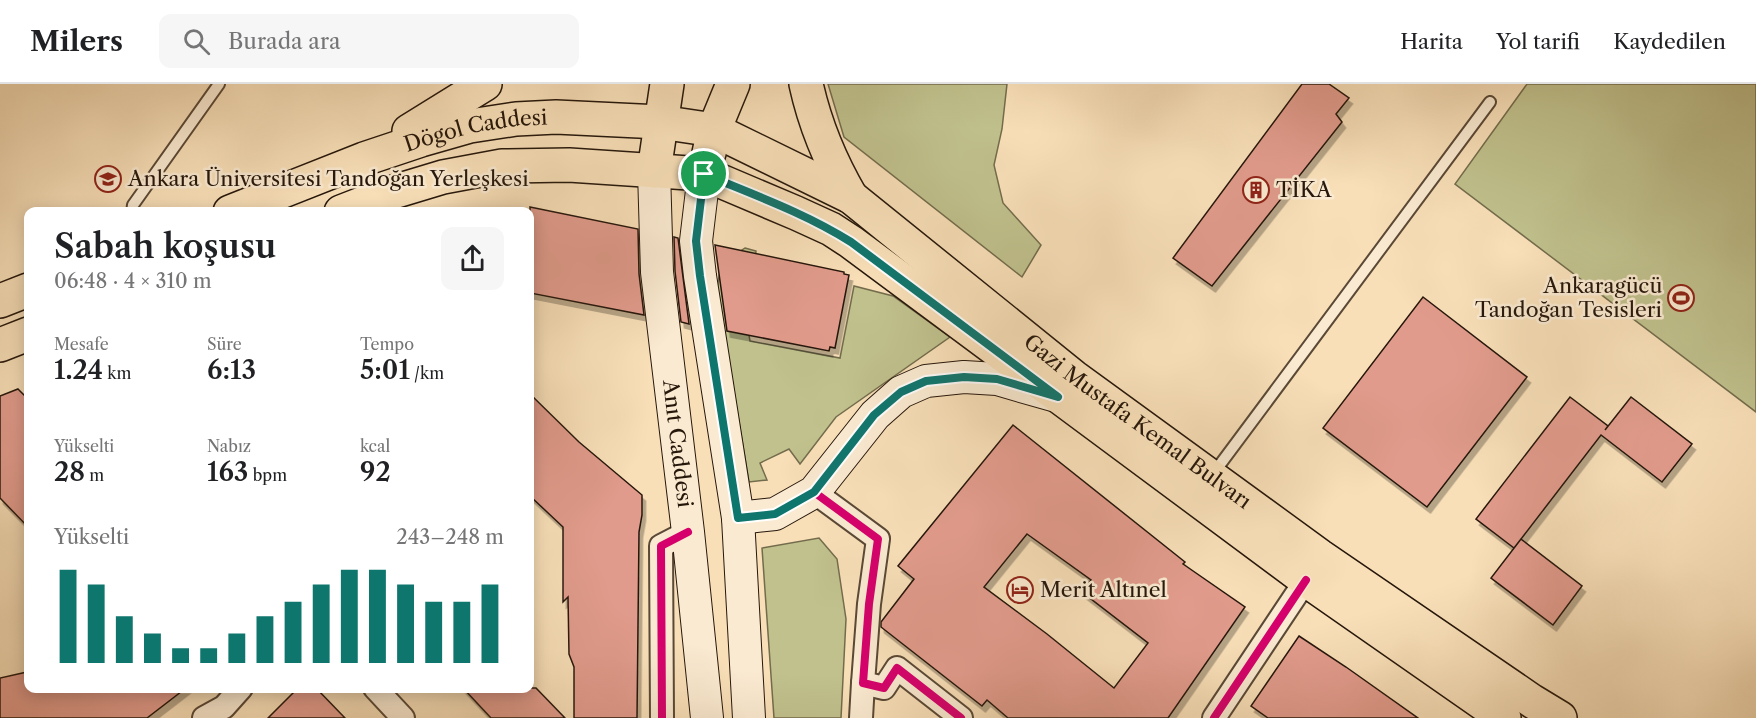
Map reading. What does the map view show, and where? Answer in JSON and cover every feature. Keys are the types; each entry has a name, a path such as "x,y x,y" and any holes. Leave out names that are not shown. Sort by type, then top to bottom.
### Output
{"main road":[{"path":"364,159 485,84"},
{"path":"654,171 667,84"},
{"path":"733,84 714,130 704,174 696,241 738,518 749,718"},
{"path":"806,84 815,120 826,150 851,197"},
{"name":"Dögol Caddesi","path":"243,207 364,159 470,126 516,119 556,117 660,122 714,130"},
{"name":"Gazi Mustafa Kemal Bulvarı","path":"714,130 851,197 1074,377 1320,556 1560,718"},
{"name":"Dögol Caddesi","path":"354,207 443,177 502,166 569,165 704,174"},
{"name":"Anıt Caddesi","path":"654,171 657,272 688,532 707,718"},
{"name":"Gazi Mustafa Kemal Bulvarı","path":"704,174 831,229 851,242 1306,580 1504,718"},
{"path":"0,345 24,336"},
{"path":"738,518 775,514 814,492 874,415 901,392 926,381 964,377 997,379 1058,397"}],"street":[{"path":"814,492 878,539 869,604 861,718"},
{"path":"662,718 661,546 688,532"},
{"path":"1214,718 1306,580"},
{"path":"863,683 884,688 897,668 961,718"},
{"path":"204,718 224,707 237,693"},
{"path":"380,693 403,718"}],"lane":[{"path":"133,207 214,86"},
{"path":"1211,477 1490,102"}],"green space":[{"path":"828,84 1007,84 1002,129 994,165 1003,203 1041,245 1022,277 844,137"},
{"name":"Ankaragücü Tandoğan Tesisleri","path":"1527,84 1756,84 1756,412 1455,184"},
{"path":"745,248 756,251 748,330 750,341 840,358 854,286 893,296 950,337 836,417 800,464 789,449 760,463 767,480 749,482 717,289 721,264"},
{"path":"819,538 837,559 846,619 841,718 774,718 762,548"}],"building":[{"name":"TİKA","path":"1302,84 1329,84 1349,98 1336,114 1342,122 1212,286 1173,258"},
{"path":"534,208 638,229 639,274 644,315 534,294"},
{"path":"674,237 678,238 689,324 681,322"},
{"path":"715,245 844,272 849,275 835,348 830,347 829,351 727,331"},
{"path":"1423,297 1527,377 1427,507 1323,428"},
{"path":"18,389 24,395 24,523 0,498 0,396"},
{"path":"1570,397 1608,426 1605,430 1631,397 1692,444 1662,482 1601,435 1514,548 1476,519"},
{"path":"534,398 579,442 642,495 639,532 637,718 574,718 574,667 569,654 568,597 563,602 563,527 534,500"},
{"path":"1013,425 1185,562 1183,564 1245,607 1168,718 1008,718 987,700 982,706 881,627 881,622 914,579 898,566","holes":["1027,534 1091,580 1082,592 1148,643 1114,688 984,587"]},
{"path":"1521,539 1582,586 1553,625 1491,578"},
{"path":"1299,636 1418,718 1268,718 1251,706"},
{"path":"24,673 24,693 180,693 147,718 0,718 0,678"},
{"path":"534,688 536,688 565,718 491,718 468,693 534,693"},
{"path":"293,693 321,693 345,718 268,718"}],"cycle path":[{"path":"814,492 878,539 869,604 863,683 884,688 897,668 961,718"},
{"path":"662,718 661,546 688,532"},
{"path":"1214,718 1306,580"}],"place":[{"name":"Ankara Üniversitesi Tandoğan Yerleşkesi","path":"108,179"},
{"name":"TİKA","path":"1256,190"},
{"name":"Ankaragücü Tandoğan Tesisleri","path":"1681,298"},
{"name":"Merit Altınel","path":"1020,590"}],"route":[{"path":"704,174 831,229 1058,397 997,379 964,377 926,381 901,392 874,415 814,492 775,514 738,518 696,241 704,174"}]}
